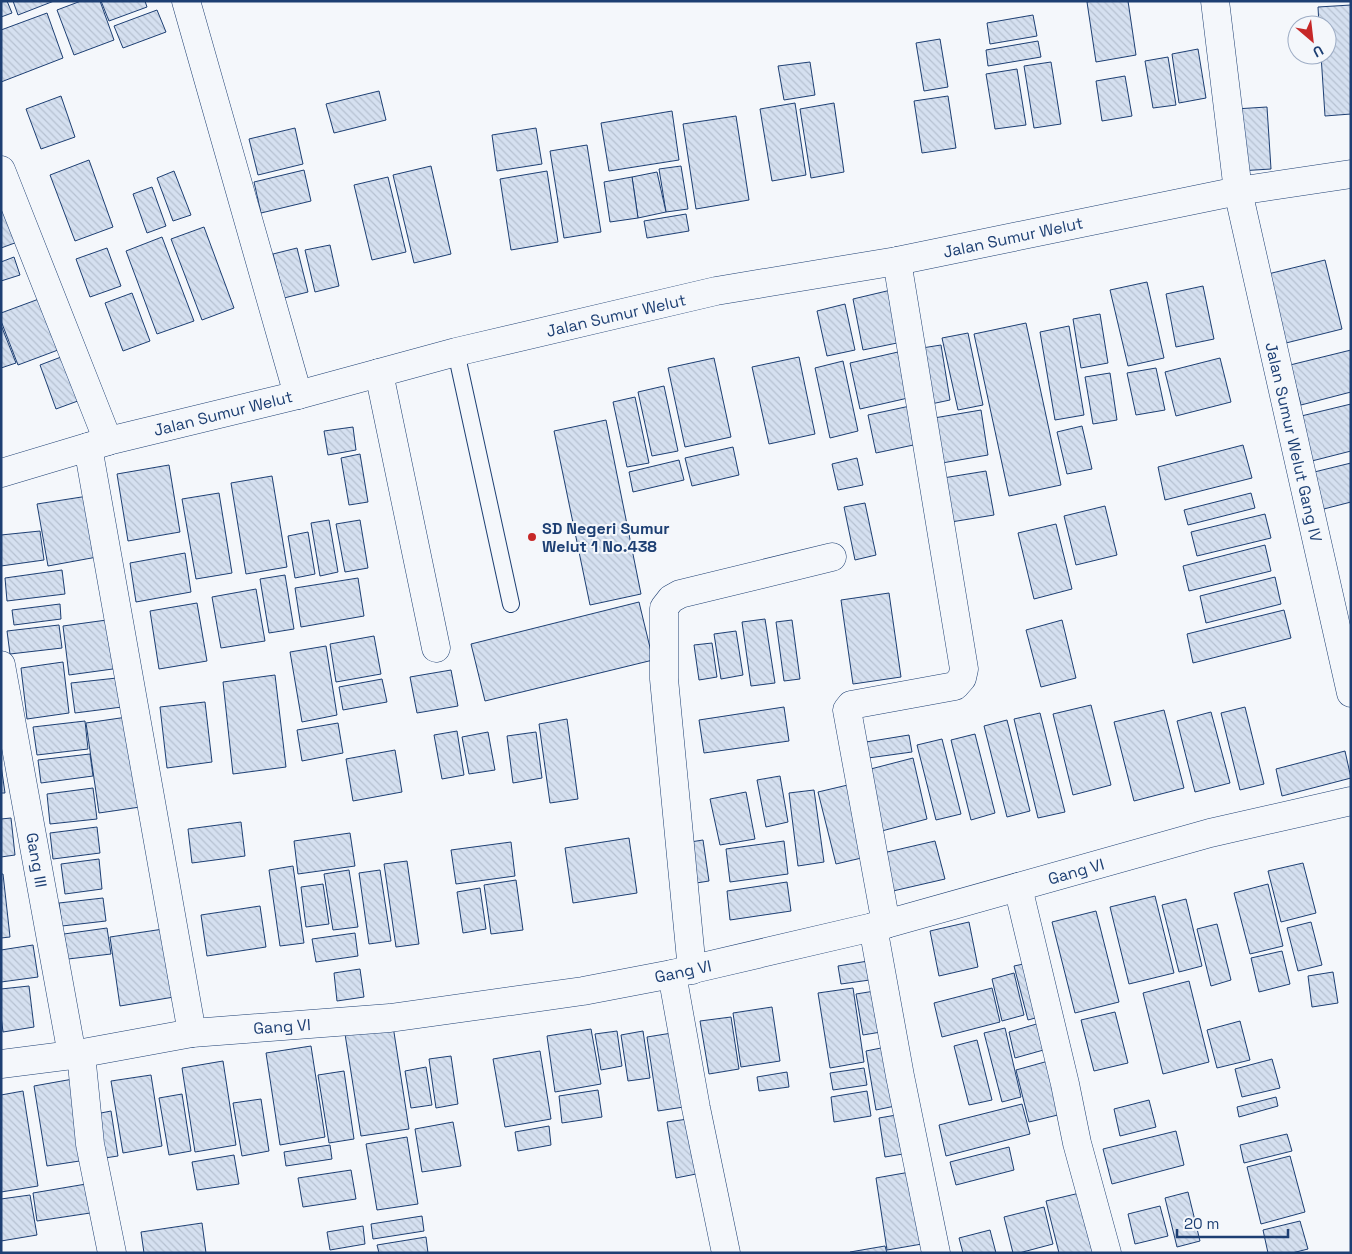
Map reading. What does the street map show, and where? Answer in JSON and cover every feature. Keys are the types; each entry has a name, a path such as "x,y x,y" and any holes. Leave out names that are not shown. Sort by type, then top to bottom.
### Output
{"street":[{"path":"186,1 298,395"},
{"name":"Jalan Sumur Welut Gang IV","path":"1215,1 1238,191 1351,693"},
{"path":"1,170 98,444 192,1033"},
{"name":"Jalan Sumur Welut","path":"1,473 98,444 298,395 456,352 716,291 897,261 1238,191 1351,174"},
{"path":"897,261 964,668 962,678 955,686 851,705 847,710 880,926 900,1076 936,1253"},
{"path":"380,373 436,648"},
{"path":"726,1253 696,1108 682,972 664,679 664,608 671,599 680,594 832,557"},
{"name":"Gang III","path":"1,665 112,1253"},
{"name":"Gang VI","path":"1,1064 76,1055 192,1033 390,1018 583,991 682,972 880,926 1210,833 1351,801"},
{"path":"1018,887 1077,1142 1107,1253"}],"lane":[{"path":"456,352 511,604"}],"building":[{"path":"1,1 7,1 12,13 1,17"},
{"path":"13,1 54,1 18,15"},
{"path":"81,1 100,1 114,40 74,55 57,10"},
{"path":"101,1 145,1 147,7 109,21"},
{"path":"1128,1 1136,55 1096,62 1087,2"},
{"path":"1351,5 1351,114 1325,116 1322,65 1337,65 1337,15 1318,15 1318,7"},
{"path":"157,10 166,32 123,48 114,26"},
{"path":"47,13 63,58 1,82 1,30"},
{"path":"1033,15 1037,36 990,44 987,23"},
{"path":"940,39 948,87 924,91 916,43"},
{"path":"1038,41 1041,57 988,66 986,50"},
{"path":"1198,49 1206,98 1179,103 1172,54"},
{"path":"1168,57 1176,105 1153,108 1145,61"},
{"path":"810,62 815,95 784,100 778,66"},
{"path":"1051,62 1061,124 1034,128 1024,66"},
{"path":"1017,69 1026,125 995,129 986,74"},
{"path":"1125,76 1132,116 1102,121 1096,81"},
{"path":"379,91 386,120 334,133 326,104"},
{"path":"61,96 75,137 41,149 26,109"},
{"path":"948,96 956,148 922,153 914,101"},
{"path":"795,103 806,175 772,181 760,109"},
{"path":"834,103 844,172 811,178 800,109"},
{"path":"1267,107 1271,169 1239,171 1235,109"},
{"path":"672,111 679,160 609,171 601,123"},
{"path":"736,116 749,200 696,209 683,124"},
{"path":"295,128 303,164 258,175 249,139"},
{"path":"536,128 542,164 497,171 492,135"},
{"path":"587,145 601,232 564,238 550,151"},
{"path":"89,160 113,227 75,241 50,175"},
{"path":"431,166 451,254 414,263 393,175"},
{"path":"681,166 688,209 666,212 659,169"},
{"path":"304,170 311,201 261,213 254,182"},
{"path":"174,171 191,215 173,221 157,178"},
{"path":"547,171 558,242 511,250 500,179"},
{"path":"657,172 666,212 638,218 632,177"},
{"path":"388,177 406,252 372,260 354,185"},
{"path":"632,177 638,218 610,222 604,182"},
{"path":"152,187 166,226 147,233 133,194"},
{"path":"1,190 23,240 1,248"},
{"path":"686,214 689,231 647,238 644,221"},
{"path":"204,227 234,308 202,320 171,239"},
{"path":"162,237 194,321 157,334 126,251"},
{"path":"330,245 339,286 315,292 305,250"},
{"path":"107,248 121,286 90,297 76,259"},
{"path":"297,248 308,292 284,298 273,254"},
{"path":"14,257 20,275 1,281 1,262"},
{"path":"1325,260 1342,329 1286,343 1268,274"},
{"path":"1147,282 1164,358 1128,366 1110,290"},
{"path":"1203,286 1214,339 1176,347 1166,294"},
{"path":"891,290 902,342 863,350 853,299"},
{"path":"132,293 150,341 123,351 105,303"},
{"path":"47,296 66,347 18,365 1,321 1,313"},
{"path":"845,304 855,350 827,356 817,311"},
{"path":"1100,314 1108,363 1081,368 1073,319"},
{"path":"1026,323 1061,485 1009,496 974,334"},
{"path":"1,325 16,363 1,368"},
{"path":"1069,326 1084,415 1055,420 1040,332"},
{"path":"968,333 983,405 958,410 942,338"},
{"path":"941,345 950,400 931,404 922,348"},
{"path":"1351,350 1351,392 1301,405 1290,365"},
{"path":"898,352 908,398 860,409 850,363"},
{"path":"69,354 86,398 56,409 40,365"},
{"path":"799,357 815,434 769,444 752,367"},
{"path":"714,358 731,437 685,447 668,368"},
{"path":"1220,358 1231,402 1176,416 1165,372"},
{"path":"843,361 858,431 830,438 815,368"},
{"path":"1156,368 1165,410 1136,415 1127,373"},
{"path":"1110,373 1117,420 1093,424 1085,377"},
{"path":"664,386 678,451 652,456 638,392"},
{"path":"635,397 649,463 627,467 613,402"},
{"path":"1351,404 1351,451 1304,463 1293,418"},
{"path":"910,406 918,444 876,453 868,415"},
{"path":"981,410 988,455 942,463 934,418"},
{"path":"606,420 641,594 590,605 554,431"},
{"path":"1082,426 1092,469 1067,474 1057,432"},
{"path":"353,427 356,450 328,455 324,431"},
{"path":"1243,445 1252,478 1165,500 1158,467"},
{"path":"733,447 739,475 692,486 685,458"},
{"path":"360,454 368,502 349,505 341,458"},
{"path":"857,458 863,485 838,490 832,464"},
{"path":"679,460 684,480 633,492 629,472"},
{"path":"1351,463 1351,502 1316,511 1306,474"},
{"path":"169,465 180,532 128,541 117,474"},
{"path":"986,471 994,515 951,522 943,478"},
{"path":"272,476 287,567 246,574 231,483"},
{"path":"219,493 232,573 196,579 182,499"},
{"path":"1251,493 1255,508 1188,525 1184,510"},
{"path":"88,496 97,557 48,566 37,504"},
{"path":"865,503 876,555 855,560 844,507"},
{"path":"1105,506 1117,555 1076,565 1064,516"},
{"path":"1265,514 1271,538 1197,556 1191,532"},
{"path":"329,520 338,572 320,576 311,523"},
{"path":"360,520 368,568 345,572 336,524"},
{"path":"1056,524 1072,589 1034,599 1018,533"},
{"path":"40,531 44,560 1,566 1,535"},
{"path":"308,532 315,574 295,578 288,536"},
{"path":"1265,545 1271,571 1189,591 1183,566"},
{"path":"185,553 191,592 136,602 130,563"},
{"path":"62,570 65,594 7,601 5,578"},
{"path":"285,575 294,629 269,633 260,579"},
{"path":"1275,577 1281,604 1206,623 1200,596"},
{"path":"358,578 364,616 301,627 295,588"},
{"path":"256,589 265,641 221,648 212,597"},
{"path":"889,593 901,677 853,684 841,600"},
{"path":"639,602 653,660 485,701 471,644"},
{"path":"197,603 207,661 159,669 150,611"},
{"path":"60,604 61,619 14,625 12,610"},
{"path":"1284,610 1291,638 1193,663 1187,634"},
{"path":"114,619 120,668 69,675 63,626"},
{"path":"765,619 775,683 751,686 742,622"},
{"path":"792,620 800,679 784,681 776,622"},
{"path":"1062,620 1076,678 1041,687 1026,630"},
{"path":"59,625 62,648 10,654 7,631"},
{"path":"736,631 743,675 721,679 714,634"},
{"path":"374,636 381,674 336,682 330,644"},
{"path":"712,643 717,677 699,680 694,645"},
{"path":"326,646 337,715 302,722 290,652"},
{"path":"63,662 69,713 27,719 21,668"},
{"path":"451,670 458,706 417,713 410,677"},
{"path":"275,675 286,767 233,774 223,682"},
{"path":"126,677 130,706 75,713 71,683"},
{"path":"382,679 387,702 343,710 339,687"},
{"path":"205,702 212,762 167,768 160,707"},
{"path":"1091,705 1111,785 1073,795 1053,714"},
{"path":"784,707 789,741 704,753 699,720"},
{"path":"1245,707 1264,784 1240,790 1221,713"},
{"path":"1164,710 1184,788 1134,801 1114,722"},
{"path":"1211,712 1230,783 1195,792 1177,721"},
{"path":"1040,713 1065,812 1038,818 1014,719"},
{"path":"134,716 147,806 99,813 86,723"},
{"path":"567,719 578,799 550,803 539,724"},
{"path":"1007,720 1030,811 1007,817 984,726"},
{"path":"85,721 88,749 37,755 33,727"},
{"path":"338,723 343,753 302,761 297,730"},
{"path":"457,731 464,775 442,779 434,735"},
{"path":"488,732 495,770 469,774 462,737"},
{"path":"536,732 542,778 513,783 507,736"},
{"path":"975,734 995,813 971,820 951,740"},
{"path":"909,735 912,752 868,758 866,742"},
{"path":"942,739 961,814 936,820 917,745"},
{"path":"395,750 402,792 353,801 346,759"},
{"path":"1345,751 1351,778 1282,796 1276,769"},
{"path":"90,754 93,776 41,783 38,760"},
{"path":"913,758 927,819 878,832 863,771"},
{"path":"1,765 5,793 1,793"},
{"path":"780,776 788,822 766,827 757,780"},
{"path":"852,784 870,856 836,864 818,792"},
{"path":"93,788 97,819 50,824 47,794"},
{"path":"814,790 824,862 798,866 789,793"},
{"path":"746,792 755,839 720,845 710,799"},
{"path":"11,818 15,855 1,857 1,819"},
{"path":"241,822 245,856 192,863 188,829"},
{"path":"97,827 100,853 53,859 50,833"},
{"path":"350,833 355,866 298,874 294,841"},
{"path":"629,838 637,893 573,903 565,848"},
{"path":"703,840 709,881 690,884 684,843"},
{"path":"784,841 788,874 730,882 726,849"},
{"path":"935,841 945,879 893,891 883,853"},
{"path":"511,842 515,876 456,884 451,850"},
{"path":"99,859 102,889 65,894 61,864"},
{"path":"407,861 419,944 396,947 384,864"},
{"path":"1303,863 1316,913 1281,922 1268,871"},
{"path":"293,866 304,943 280,946 269,870"},
{"path":"349,870 358,927 333,930 324,874"},
{"path":"380,870 391,941 369,944 359,873"},
{"path":"1,874 3,874 10,937 1,938"},
{"path":"516,880 523,930 491,934 484,885"},
{"path":"787,882 791,911 730,920 727,891"},
{"path":"323,884 329,924 306,927 301,887"},
{"path":"1268,884 1283,946 1250,954 1234,893"},
{"path":"480,888 486,929 463,933 457,892"},
{"path":"1155,896 1174,973 1129,984 1110,907"},
{"path":"103,898 106,921 62,926 59,903"},
{"path":"1186,899 1202,966 1179,972 1162,905"},
{"path":"260,906 266,947 207,956 201,915"},
{"path":"1096,911 1119,1002 1075,1013 1052,922"},
{"path":"969,922 978,967 939,976 930,931"},
{"path":"1311,922 1322,965 1298,971 1287,928"},
{"path":"1217,924 1231,980 1211,986 1197,929"},
{"path":"107,928 111,954 68,959 64,934"},
{"path":"170,928 180,996 120,1006 110,937"},
{"path":"355,933 358,956 316,962 312,939"},
{"path":"33,945 38,977 1,982 1,950"},
{"path":"1282,951 1290,984 1259,992 1251,958"},
{"path":"874,960 877,979 841,984 838,966"},
{"path":"1033,962 1046,1015 1028,1020 1014,966"},
{"path":"360,969 364,997 337,1001 334,973"},
{"path":"1333,972 1338,1003 1312,1007 1308,976"},
{"path":"1014,973 1024,1015 1002,1021 992,979"},
{"path":"1189,981 1209,1062 1163,1074 1143,993"},
{"path":"29,986 34,1027 3,1032 1,989"},
{"path":"853,988 864,1062 830,1068 818,993"},
{"path":"992,988 1000,1022 942,1037 934,1003"},
{"path":"881,990 887,1031 863,1035 856,994"},
{"path":"772,1007 780,1061 741,1067 733,1013"},
{"path":"1115,1012 1128,1063 1094,1071 1081,1020"},
{"path":"731,1017 739,1069 709,1074 700,1021"},
{"path":"1240,1021 1250,1060 1217,1068 1207,1030"},
{"path":"1040,1023 1047,1049 1015,1058 1009,1032"},
{"path":"393,1026 409,1129 361,1136 345,1034"},
{"path":"1005,1028 1021,1097 1002,1102 984,1033"},
{"path":"591,1029 601,1084 555,1092 547,1036"},
{"path":"617,1031 622,1066 601,1070 595,1034"},
{"path":"643,1031 650,1078 628,1081 621,1035"},
{"path":"678,1032 690,1106 658,1111 647,1037"},
{"path":"977,1040 992,1100 969,1105 954,1046"},
{"path":"311,1046 325,1137 280,1145 266,1053"},
{"path":"891,1046 900,1105 876,1110 866,1051"},
{"path":"540,1051 551,1119 505,1127 493,1059"},
{"path":"451,1056 458,1104 436,1108 429,1059"},
{"path":"1272,1059 1280,1088 1242,1097 1235,1069"},
{"path":"1052,1060 1066,1113 1029,1122 1016,1070"},
{"path":"223,1061 236,1145 195,1152 182,1068"},
{"path":"426,1067 432,1105 411,1108 405,1071"},
{"path":"864,1068 867,1085 833,1090 830,1073"},
{"path":"344,1071 354,1139 329,1143 318,1075"},
{"path":"787,1072 789,1087 759,1091 757,1077"},
{"path":"151,1075 162,1146 123,1153 111,1081"},
{"path":"73,1079 86,1160 47,1166 34,1086"},
{"path":"598,1090 602,1117 562,1123 559,1096"},
{"path":"23,1091 38,1186 1,1192 1,1095"},
{"path":"867,1091 871,1116 834,1122 831,1097"},
{"path":"182,1094 191,1151 169,1155 159,1098"},
{"path":"1276,1097 1278,1106 1239,1117 1237,1107"},
{"path":"261,1099 269,1151 242,1156 233,1103"},
{"path":"1149,1100 1156,1127 1120,1136 1114,1109"},
{"path":"1022,1104 1030,1134 946,1156 939,1125"},
{"path":"111,1111 118,1156 98,1159 91,1115"},
{"path":"902,1114 909,1153 885,1157 879,1118"},
{"path":"688,1119 696,1174 676,1178 667,1122"},
{"path":"453,1122 461,1166 422,1172 415,1129"},
{"path":"549,1126 551,1145 518,1151 515,1132"},
{"path":"1176,1131 1184,1165 1112,1184 1103,1149"},
{"path":"1287,1134 1292,1151 1244,1163 1240,1145"},
{"path":"407,1137 418,1204 377,1210 366,1144"},
{"path":"330,1145 332,1159 286,1166 284,1152"},
{"path":"1009,1147 1014,1170 956,1185 950,1162"},
{"path":"234,1155 239,1184 197,1190 192,1162"},
{"path":"1290,1156 1305,1212 1261,1224 1247,1167"},
{"path":"351,1170 356,1199 303,1207 298,1178"},
{"path":"910,1172 922,1244 887,1250 876,1178"},
{"path":"92,1183 97,1212 37,1221 33,1193"},
{"path":"1084,1192 1099,1253 1059,1253 1046,1201"},
{"path":"1188,1192 1200,1241 1177,1247 1165,1198"},
{"path":"30,1195 37,1235 1,1241 1,1199"},
{"path":"1160,1206 1168,1236 1135,1244 1128,1214"},
{"path":"1044,1207 1053,1244 1013,1253 1004,1217"},
{"path":"422,1216 424,1231 373,1239 371,1224"},
{"path":"1300,1221 1308,1249 1292,1253 1268,1253 1263,1230"},
{"path":"202,1223 206,1253 144,1253 141,1232"},
{"path":"363,1226 365,1244 330,1250 327,1232"},
{"path":"990,1230 996,1253 963,1253 959,1238"},
{"path":"426,1237 428,1253 379,1253 377,1245"},
{"path":"885,1246 887,1253 850,1252"}],"place":[{"name":"SD Negeri Sumur Welut 1 No.438","path":"532,537"}]}
